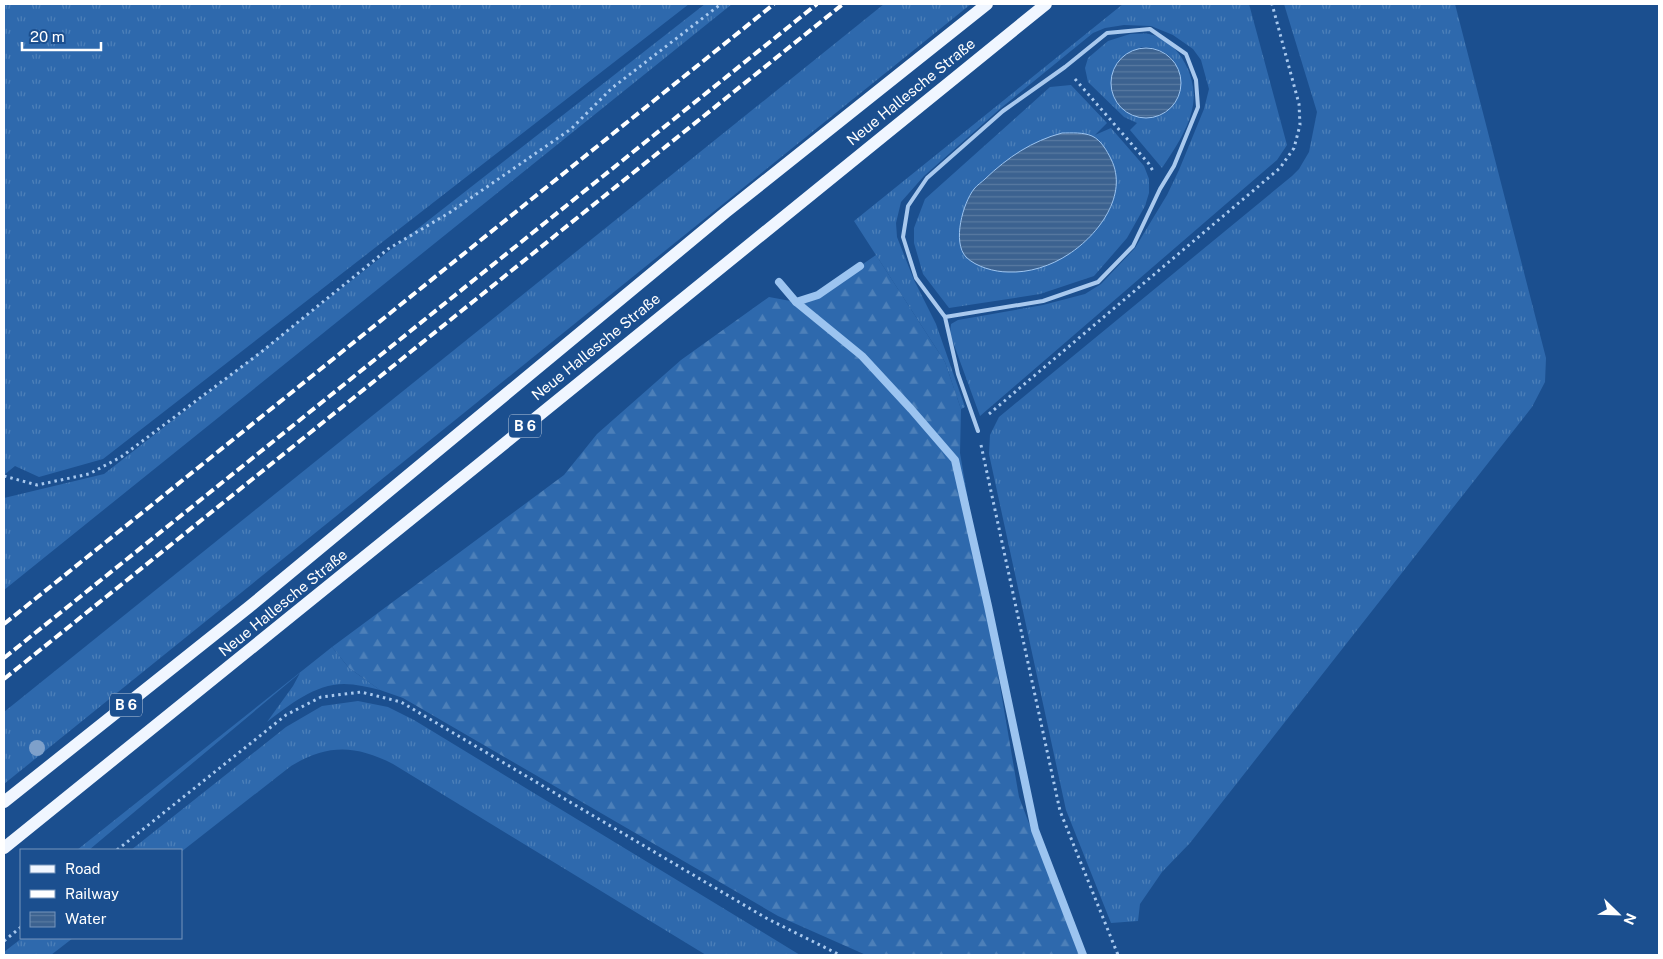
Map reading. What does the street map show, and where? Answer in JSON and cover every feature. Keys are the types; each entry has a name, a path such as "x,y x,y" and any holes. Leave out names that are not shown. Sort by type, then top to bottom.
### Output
{"main road":[{"name":"Neue Hallesche Straße","path":"4,802 249,607 726,212 987,4"},
{"name":"Neue Hallesche Straße","path":"4,848 268,636 752,240 1046,4"}],"lane":[{"path":"945,317 1043,301 1098,282 1133,246 1160,189 1174,166 1198,107 1196,80 1186,54 1150,29 1107,33 1065,67 1003,111 928,178 908,206 903,237 916,278 945,317 958,374 978,431"}],"path":[{"path":"5,478 37,485 89,474 121,457 260,353 388,249 449,213 571,129 612,88 721,4"},
{"path":"1118,955 1060,811 978,431 991,411 1285,162 1294,148 1300,125 1299,104 1272,4"},
{"path":"1065,67 1149,164 1160,189"},
{"path":"118,849 286,715 321,697 362,692 401,702 766,918 840,955"},
{"path":"4,941 20,928"}],"green space":[{"path":"4,4 689,4 103,459 39,477 15,466 4,475"},
{"path":"705,4 732,4 4,590 4,498 104,474"},
{"path":"884,4 971,4 4,784 4,712"},
{"path":"1123,4 1249,4 1287,145 1277,160 980,416 950,334 951,324 958,320 1043,305 1085,294 1101,284 1135,248 1167,195 1204,109 1209,89 1201,60 1193,49 1173,35 1151,26 1124,25 1105,28 1093,33 1001,108 924,176 901,202 896,223 897,237 914,280 936,324 965,407 961,409 945,362 854,221"},
{"path":"1284,4 1455,4 1546,358 1545,382 1532,407 1190,843 1162,872 1140,904 1138,921 1111,923 1066,810 989,454 990,435 999,417 1299,169 1309,152 1317,112"},
{"path":"1130,34 1149,34 1170,44 1185,63 1193,87 1194,99 1192,110 1180,140 1162,168 1130,130 1137,123 1124,117 1088,82 1085,68 1088,58 1108,41","holes":["1141,47 1154,48 1166,53 1173,59 1167,112 1157,116 1147,117 1129,113 1122,108 1113,91 1111,80"]},
{"path":"1071,85 1107,123 1095,135 1111,128 1144,166 1149,179 1149,193 1145,206 1127,238 1094,276 1040,294 949,308 923,274 914,243 914,228 925,199 1050,87"},
{"path":"876,255 945,362 961,409 960,453 1019,797 1079,955 866,955 778,916 403,698 380,690 349,668 332,647 564,475 597,434 681,360 769,297 796,302 818,295"},
{"path":"332,647 349,668 380,690 348,684 333,685 303,697 267,722 300,673 90,849 78,849"},
{"path":"358,701 388,707 414,720 800,955 706,955 393,764 354,750 330,751 317,754 291,766 182,851 182,849 132,849 286,727 322,706"},
{"path":"21,939 72,939 51,955 4,955 4,952"}],"water":[{"path":"1153,48 1166,54 1175,63 1179,69 1181,83 1179,97 1171,108 1160,116 1139,118 1132,116 1121,108 1113,97 1111,76 1113,69 1121,58 1132,50"},
{"path":"1062,133 1081,133 1092,136 1106,149 1111,159 1116,173 1116,186 1108,213 1100,225 1080,246 1069,254 1040,268 1003,272 986,268 970,261 962,250 959,233 966,203 974,189 1021,151 1041,140"}],"waterway":[{"path":"796,302 818,295 860,266"},
{"path":"779,282 796,302 862,356 955,460 1035,830 1083,955"}],"railway":[{"path":"4,624 774,4"},
{"path":"4,658 817,4"},
{"path":"4,679 843,4"}]}
